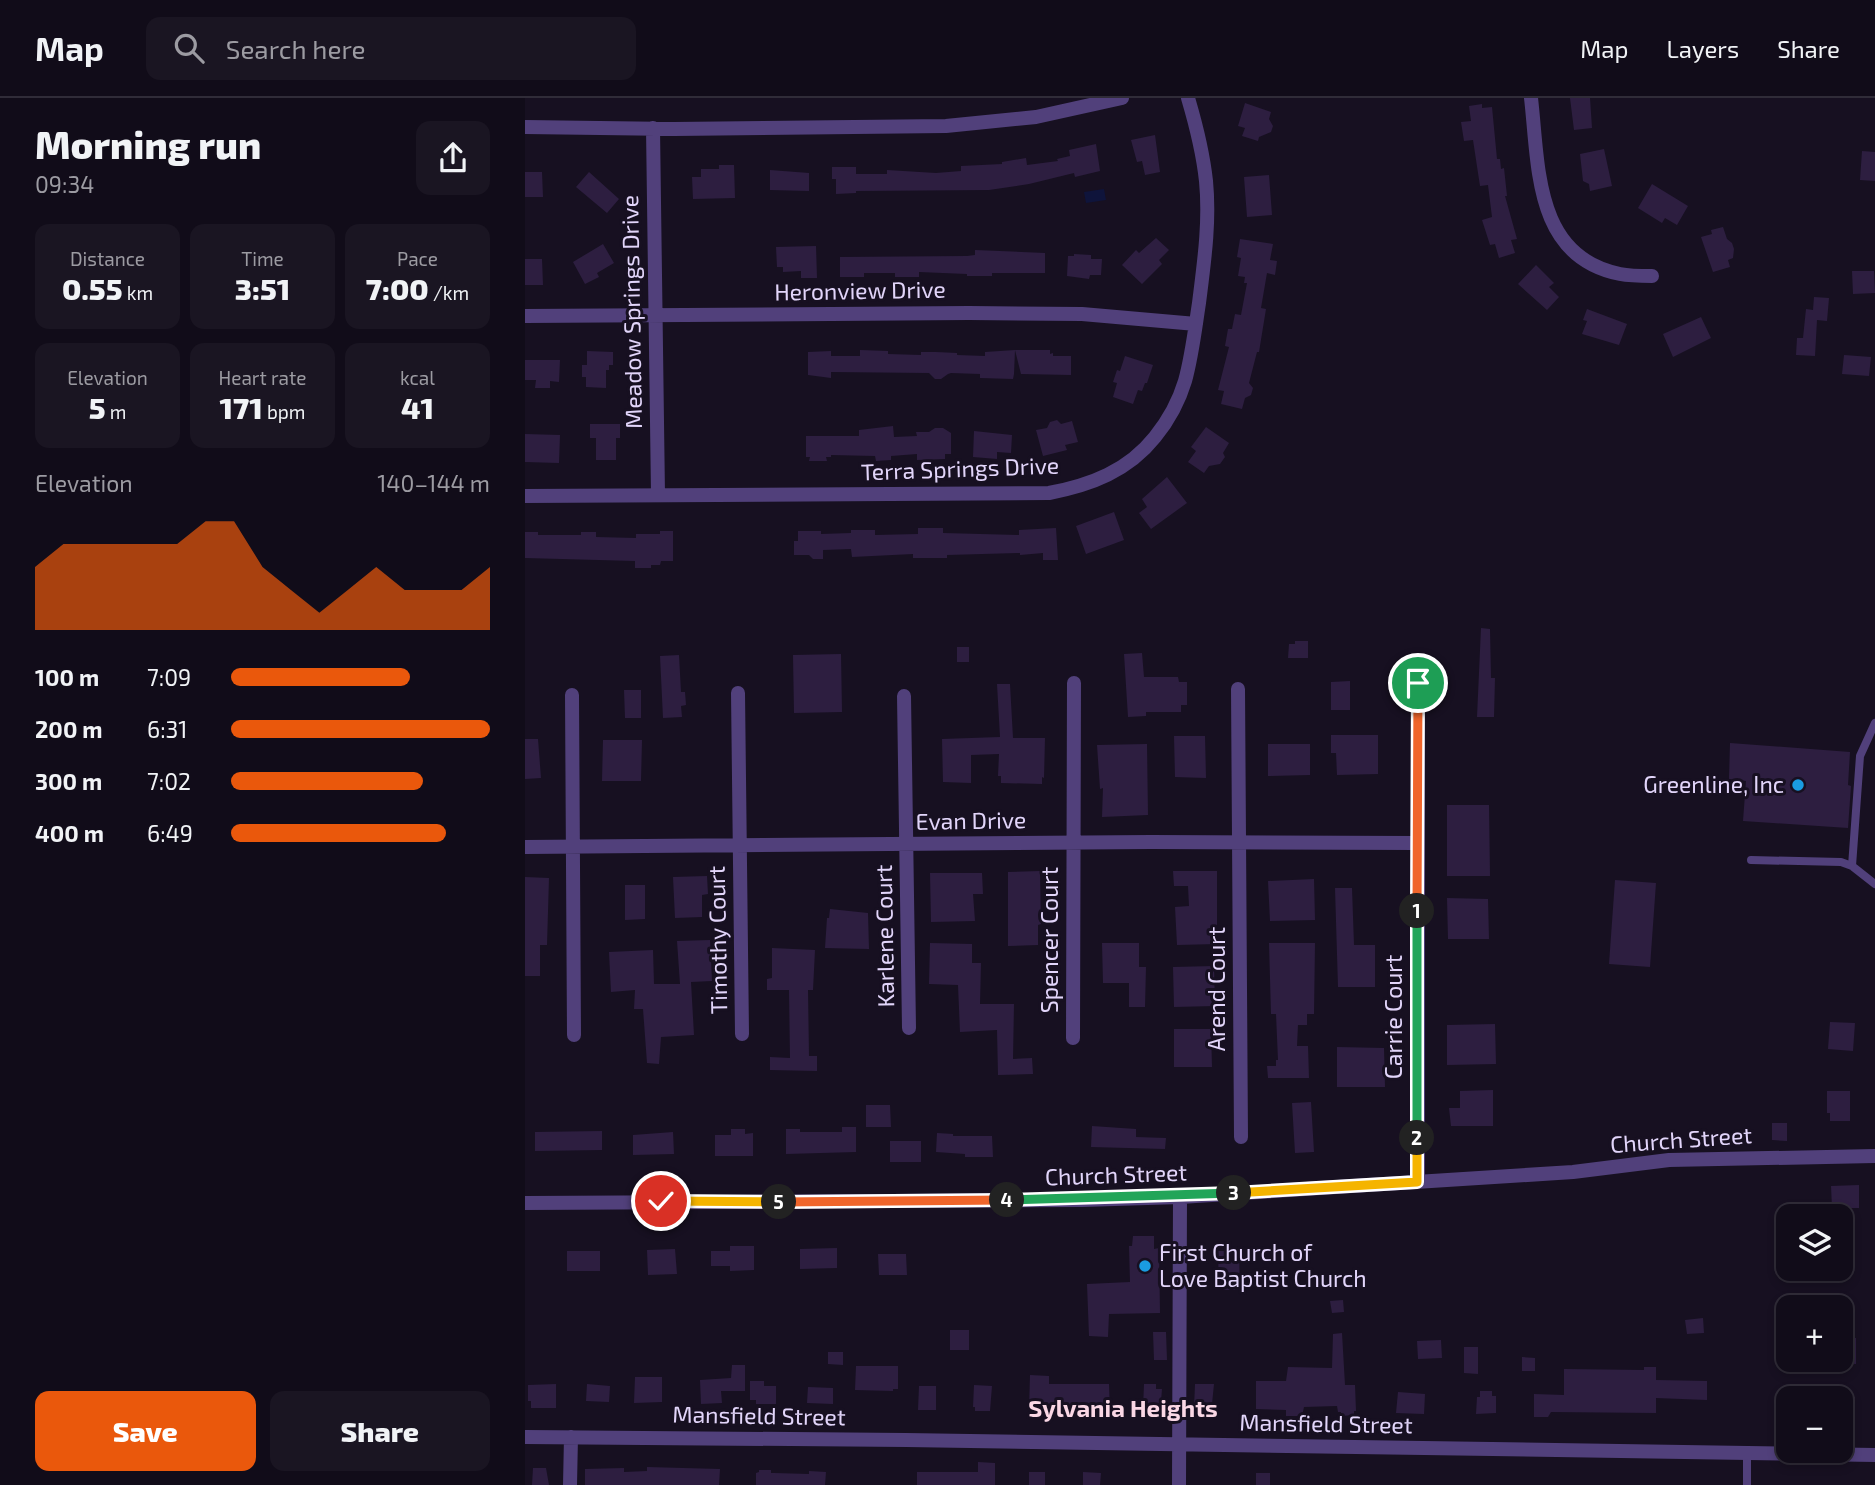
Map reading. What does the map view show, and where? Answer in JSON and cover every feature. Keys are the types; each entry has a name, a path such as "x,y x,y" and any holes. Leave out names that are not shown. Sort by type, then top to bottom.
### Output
{"street":[{"path":"525,127 972,125 1036,117 1122,98"},
{"name":"Terra Springs Drive","path":"525,496 1049,493 1076,488 1101,479 1122,467 1153,439 1176,404 1185,382 1196,324 1206,252 1206,183 1188,98"},
{"path":"1531,98 1543,199 1558,234 1579,256 1601,268 1621,274 1652,276"},
{"name":"Meadow Springs Drive","path":"653,128 658,495"},
{"name":"Heronview Drive","path":"525,316 1082,314 1196,324"},
{"name":"Spencer Court","path":"1073,1038 1074,683"},
{"name":"Carrie Court","path":"1417,1182 1418,683"},
{"name":"Arend Court","path":"1238,689 1241,1137"},
{"name":"Timothy Court","path":"737,693 742,1034"},
{"path":"572,695 574,1035"},
{"name":"Karlene Court","path":"904,696 909,1028"},
{"name":"Evan Drive","path":"525,847 1074,842 1417,843"},
{"name":"Church Street","path":"525,1203 1180,1197 1573,1172 1669,1160 1875,1156"},
{"path":"1179,1485 1180,1197"},
{"name":"Mansfield Street","path":"525,1437 1875,1455"},
{"path":"570,1485 571,1437"}],"lane":[{"path":"1852,866 1860,756 1875,723"},
{"path":"1751,860 1841,862 1852,866 1875,884"},
{"path":"1747,1453 1747,1485"}],"shaded area":[{"path":"1104,189 1106,200 1086,203 1084,192"}],"building":[{"path":"1570,98 1590,98 1592,128 1574,130"},
{"path":"1245,103 1271,112 1271,132 1259,137 1258,141 1242,136 1245,128 1238,126"},
{"path":"1482,104 1482,108 1492,107 1497,159 1500,159 1501,169 1504,168 1505,196 1517,239 1511,240 1515,253 1499,258 1495,244 1490,245 1482,220 1492,217 1488,185 1480,186 1473,140 1464,141 1461,122 1471,121 1469,106"},
{"path":"1155,135 1160,172 1145,175 1142,161 1137,162 1131,140"},
{"path":"1096,144 1100,171 1075,177 1074,173 989,190 856,191 836,194 836,179 832,179 832,167 856,167 856,174 887,174 887,170 936,173 961,171 961,166 1002,164 1026,158 1027,165 1058,161 1057,159 1070,156 1069,150"},
{"path":"1604,149 1612,186 1590,191 1589,184 1583,181 1580,154"},
{"path":"1862,151 1875,152 1875,181 1860,180"},
{"path":"719,165 734,165 735,198 693,199 692,177 701,177 701,169 719,169"},
{"path":"770,170 809,173 809,191 770,190"},
{"path":"525,172 542,172 543,197 525,197"},
{"path":"589,172 619,199 607,213 576,187"},
{"path":"1269,175 1272,215 1247,217 1244,177"},
{"path":"1652,184 1688,206 1677,225 1665,218 1662,223 1638,208"},
{"path":"1723,227 1734,249 1733,258 1728,260 1730,267 1713,272 1701,237 1712,234 1711,230"},
{"path":"1156,238 1169,250 1159,260 1162,264 1142,284 1122,265 1136,250 1139,253"},
{"path":"1240,239 1273,244 1270,260 1277,261 1275,275 1267,273 1261,308 1266,309 1259,352 1249,383 1253,388 1251,395 1245,398 1242,409 1221,404 1224,391 1218,390 1229,347 1225,346 1228,329 1232,329 1235,314 1241,315 1247,283 1244,283 1245,277 1238,276"},
{"path":"603,244 614,263 597,273 599,277 585,284 573,262"},
{"path":"816,246 817,278 801,278 801,271 783,272 783,267 777,267 776,247"},
{"path":"975,250 1045,253 1045,273 967,276 919,272 919,277 895,277 895,273 864,273 864,277 840,277 840,257 967,256 975,255"},
{"path":"1074,254 1102,259 1101,275 1090,275 1089,279 1067,276 1068,256"},
{"path":"525,259 542,259 543,285 525,285"},
{"path":"1536,265 1554,283 1549,287 1559,297 1547,310 1518,284"},
{"path":"1852,271 1874,271 1875,293 1853,294"},
{"path":"1814,297 1829,298 1827,321 1817,320 1815,356 1796,355 1797,338 1803,338 1806,309 1813,310"},
{"path":"1587,309 1627,324 1619,345 1582,334 1587,321 1583,320"},
{"path":"1701,317 1711,338 1673,357 1663,334"},
{"path":"860,350 888,351 888,354 921,355 921,352 936,352 985,356 985,352 1015,350 1014,374 1013,379 980,378 980,374 951,373 941,379 935,379 929,373 831,372 831,378 808,375 808,352 831,351 831,356 860,356"},
{"path":"1015,350 1050,350 1053,356 1071,356 1071,375 1021,374"},
{"path":"587,351 613,352 613,365 609,365 609,370 606,370 606,388 586,387 586,377 582,377 582,365 587,365"},
{"path":"1844,355 1871,357 1869,376 1842,374"},
{"path":"1125,356 1153,365 1147,383 1142,391 1138,390 1133,404 1113,397 1117,383 1113,382"},
{"path":"525,360 560,360 559,382 550,381 550,388 535,388 536,380 525,380"},
{"path":"1057,420 1061,424 1072,421 1078,442 1065,445 1067,450 1043,456 1036,430 1047,428 1050,422"},
{"path":"590,424 620,424 620,438 616,438 616,460 596,460 596,438 590,438"},
{"path":"893,426 894,437 917,436 916,432 943,428 951,433 951,454 945,454 945,459 917,460 917,454 891,456 891,460 876,461 875,456 831,455 826,457 827,461 809,461 810,457 806,457 806,436 859,436 859,430"},
{"path":"1206,427 1229,443 1220,464 1209,466 1204,473 1188,462 1196,451 1191,447"},
{"path":"974,431 1012,435 1011,453 997,452 997,459 973,457"},
{"path":"525,434 560,435 559,463 525,462"},
{"path":"1167,477 1187,503 1151,529 1139,513 1147,507 1142,499"},
{"path":"1114,512 1124,540 1086,554 1076,526"},
{"path":"918,528 943,528 943,533 1019,535 1019,530 1056,528 1058,560 1043,560 1043,553 947,555 947,558 913,558 913,554 852,557 851,549 823,550 823,559 794,555 794,541 798,541 798,531 821,531 821,534 875,530 875,535 918,534"},
{"path":"660,531 673,531 673,561 661,561 660,565 651,565 651,568 635,568 635,561 525,558 525,532 538,532 538,535 581,535 581,532 596,532 596,537 636,538 636,534 660,534"},
{"path":"1481,628 1490,629 1491,678 1495,678 1494,717 1477,717"},
{"path":"1295,641 1308,641 1308,658 1288,658 1289,644 1295,644"},
{"path":"957,647 969,647 969,662 957,662"},
{"path":"1142,653 1144,677 1178,677 1179,682 1187,682 1187,705 1181,705 1181,712 1146,712 1146,716 1128,717 1124,654"},
{"path":"841,654 842,712 794,713 793,655"},
{"path":"679,655 681,692 685,692 686,705 681,706 682,717 663,718 660,656"},
{"path":"1350,681 1350,710 1331,710 1331,682"},
{"path":"997,684 1010,684 1013,738 1045,738 1042,784 1001,783 1001,776 998,776 999,754 971,755 971,783 943,782 942,739 1000,737"},
{"path":"624,690 641,690 641,718 625,718"},
{"path":"1331,735 1378,735 1378,774 1337,775 1336,753 1331,753"},
{"path":"1174,736 1205,736 1206,778 1175,777"},
{"path":"525,739 538,739 541,778 525,779"},
{"path":"603,740 642,740 641,781 602,781"},
{"name":"Greenline, Inc","path":"1730,743 1850,752 1848,828 1743,821 1746,781 1729,779"},
{"path":"1147,744 1148,815 1102,817 1103,788 1100,789 1097,745"},
{"path":"1268,744 1310,744 1310,775 1268,776"},
{"path":"1447,805 1489,805 1490,876 1447,876"},
{"path":"1040,871 1041,924 1038,925 1038,945 1008,946 1008,872"},
{"path":"1173,871 1217,871 1217,944 1177,945 1175,907 1189,906 1188,886 1174,886"},
{"path":"930,873 982,873 983,894 973,894 975,921 931,922"},
{"path":"707,876 708,894 702,895 702,917 675,918 673,877"},
{"path":"525,877 549,878 547,945 540,945 540,976 525,976"},
{"path":"1314,879 1315,920 1270,921 1268,881"},
{"path":"1615,880 1656,883 1650,967 1609,964"},
{"path":"625,885 645,885 645,919 625,920"},
{"path":"1335,888 1352,888 1354,945 1375,945 1375,987 1338,987"},
{"path":"1447,898 1488,899 1489,939 1448,939"},
{"path":"830,909 868,913 869,949 825,948"},
{"path":"710,940 712,981 691,982 694,1035 661,1037 659,1064 647,1063 643,1009 634,1009 635,990 611,992 609,952 653,950 654,984 680,984 677,941"},
{"path":"930,943 972,944 972,963 981,963 980,1004 1014,1004 1013,1059 1032,1058 1033,1074 998,1075 997,1030 960,1032 958,985 929,984"},
{"path":"1102,943 1139,943 1139,967 1146,967 1145,1007 1129,1007 1129,983 1103,983"},
{"path":"1269,943 1315,943 1314,1014 1307,1014 1307,1025 1298,1025 1297,1046 1308,1046 1309,1078 1268,1078 1267,1066 1276,1066 1278,1060 1276,1014 1271,1014"},
{"path":"772,948 815,950 813,990 808,990 809,1056 817,1056 817,1071 770,1070 770,1057 790,1058 789,990 767,990 767,979 772,978"},
{"path":"1214,966 1215,1006 1174,1007 1173,967"},
{"path":"1830,1022 1855,1023 1853,1051 1828,1049"},
{"path":"1495,1024 1496,1064 1447,1065 1447,1025"},
{"path":"1174,1029 1211,1029 1212,1067 1174,1067"},
{"path":"1337,1047 1384,1048 1385,1087 1337,1087"},
{"path":"1493,1090 1493,1126 1451,1126 1449,1108 1460,1108 1460,1091"},
{"path":"1827,1091 1850,1091 1850,1121 1830,1121 1830,1113 1827,1113"},
{"path":"1311,1102 1314,1152 1295,1153 1292,1103"},
{"path":"866,1105 890,1105 891,1127 866,1127"},
{"path":"1772,1123 1787,1123 1787,1141 1772,1140"},
{"path":"1092,1126 1136,1129 1136,1137 1166,1138 1165,1149 1091,1147"},
{"path":"842,1127 856,1127 856,1152 786,1154 786,1129 800,1129 800,1132 842,1132"},
{"path":"731,1129 745,1129 745,1134 753,1133 753,1156 715,1156 715,1135 731,1135"},
{"path":"602,1131 602,1150 535,1151 535,1132"},
{"path":"673,1132 674,1154 633,1155 633,1135"},
{"path":"937,1133 953,1136 992,1136 993,1157 965,1157 965,1154 936,1152"},
{"path":"890,1141 921,1141 921,1162 890,1162"},
{"path":"1859,1185 1859,1208 1853,1208 1853,1204 1832,1204 1831,1186"},
{"name":"First Church of Love Baptist Church","path":"1133,1236 1154,1236 1154,1249 1159,1248 1160,1313 1109,1314 1108,1337 1089,1336 1087,1284 1130,1282 1129,1246 1132,1246"},
{"path":"730,1246 754,1246 754,1270 730,1271 730,1266 711,1266 711,1251 730,1251"},
{"path":"837,1248 837,1268 800,1269 800,1249"},
{"path":"675,1249 677,1274 648,1275 647,1250"},
{"path":"567,1251 600,1251 600,1271 567,1271"},
{"path":"1218,1251 1239,1251 1240,1290 1219,1290"},
{"path":"878,1254 906,1254 907,1275 879,1275"},
{"path":"1343,1300 1344,1312 1332,1313 1330,1301"},
{"path":"1703,1318 1704,1333 1687,1334 1685,1320"},
{"path":"950,1330 969,1330 969,1350 950,1350"},
{"path":"1153,1332 1166,1332 1167,1360 1154,1360"},
{"path":"1342,1333 1345,1385 1355,1385 1354,1415 1341,1416 1337,1406 1304,1407 1302,1416 1286,1416 1286,1410 1256,1409 1256,1381 1286,1381 1288,1367 1332,1368 1333,1334"},
{"path":"1853,1338 1856,1338 1856,1364 1853,1364"},
{"path":"1441,1340 1442,1358 1418,1359 1417,1341"},
{"path":"1464,1347 1478,1347 1478,1374 1464,1373"},
{"path":"828,1352 843,1352 843,1365 828,1364"},
{"path":"1522,1357 1535,1358 1535,1371 1522,1371"},
{"path":"732,1365 745,1365 745,1391 721,1391 722,1403 701,1404 700,1380 731,1378"},
{"path":"856,1366 898,1366 898,1389 855,1390"},
{"path":"1644,1367 1656,1367 1656,1380 1707,1381 1707,1400 1656,1398 1656,1413 1551,1412 1548,1417 1534,1417 1534,1394 1564,1395 1564,1369 1644,1370"},
{"path":"1030,1375 1049,1376 1049,1384 1109,1384 1110,1413 1029,1409"},
{"path":"635,1377 662,1377 662,1402 634,1403"},
{"path":"750,1381 764,1381 764,1386 776,1386 776,1404 756,1404 756,1400 750,1400"},
{"path":"556,1384 556,1408 531,1408 528,1385"},
{"path":"587,1384 610,1386 609,1402 586,1401"},
{"path":"1144,1384 1156,1384 1156,1389 1162,1389 1160,1414 1145,1414"},
{"path":"1195,1384 1214,1384 1211,1414 1197,1413 1198,1408 1194,1408"},
{"path":"974,1385 992,1386 990,1411 975,1411"},
{"path":"919,1386 936,1386 936,1410 918,1410"},
{"path":"808,1387 833,1388 833,1404 807,1403"},
{"path":"1480,1391 1492,1391 1492,1396 1496,1396 1496,1413 1476,1414"},
{"path":"1398,1392 1425,1394 1424,1414 1396,1413"},
{"path":"978,1462 995,1463 995,1485 917,1485 917,1472 978,1472"},
{"path":"647,1467 720,1469 719,1485 585,1485 585,1469 624,1468 624,1472 647,1471"},
{"path":"533,1468 546,1468 549,1485 532,1485"},
{"path":"759,1470 771,1470 771,1473 826,1472 825,1485 756,1485 756,1473"},
{"path":"1029,1472 1045,1472 1045,1485 1029,1485"},
{"path":"1083,1472 1101,1473 1100,1485 1083,1485"},
{"path":"1256,1473 1270,1473 1270,1485 1256,1485"}],"place":[{"name":"Greenline, Inc","path":"1798,785"},
{"name":"First Church of Love Baptist Church","path":"1145,1266"}],"district":[{"name":"Sylvania Heights","path":"1123,1409"}],"route":[{"path":"661,1201 1096,1199 1417,1182 1418,683"}]}
